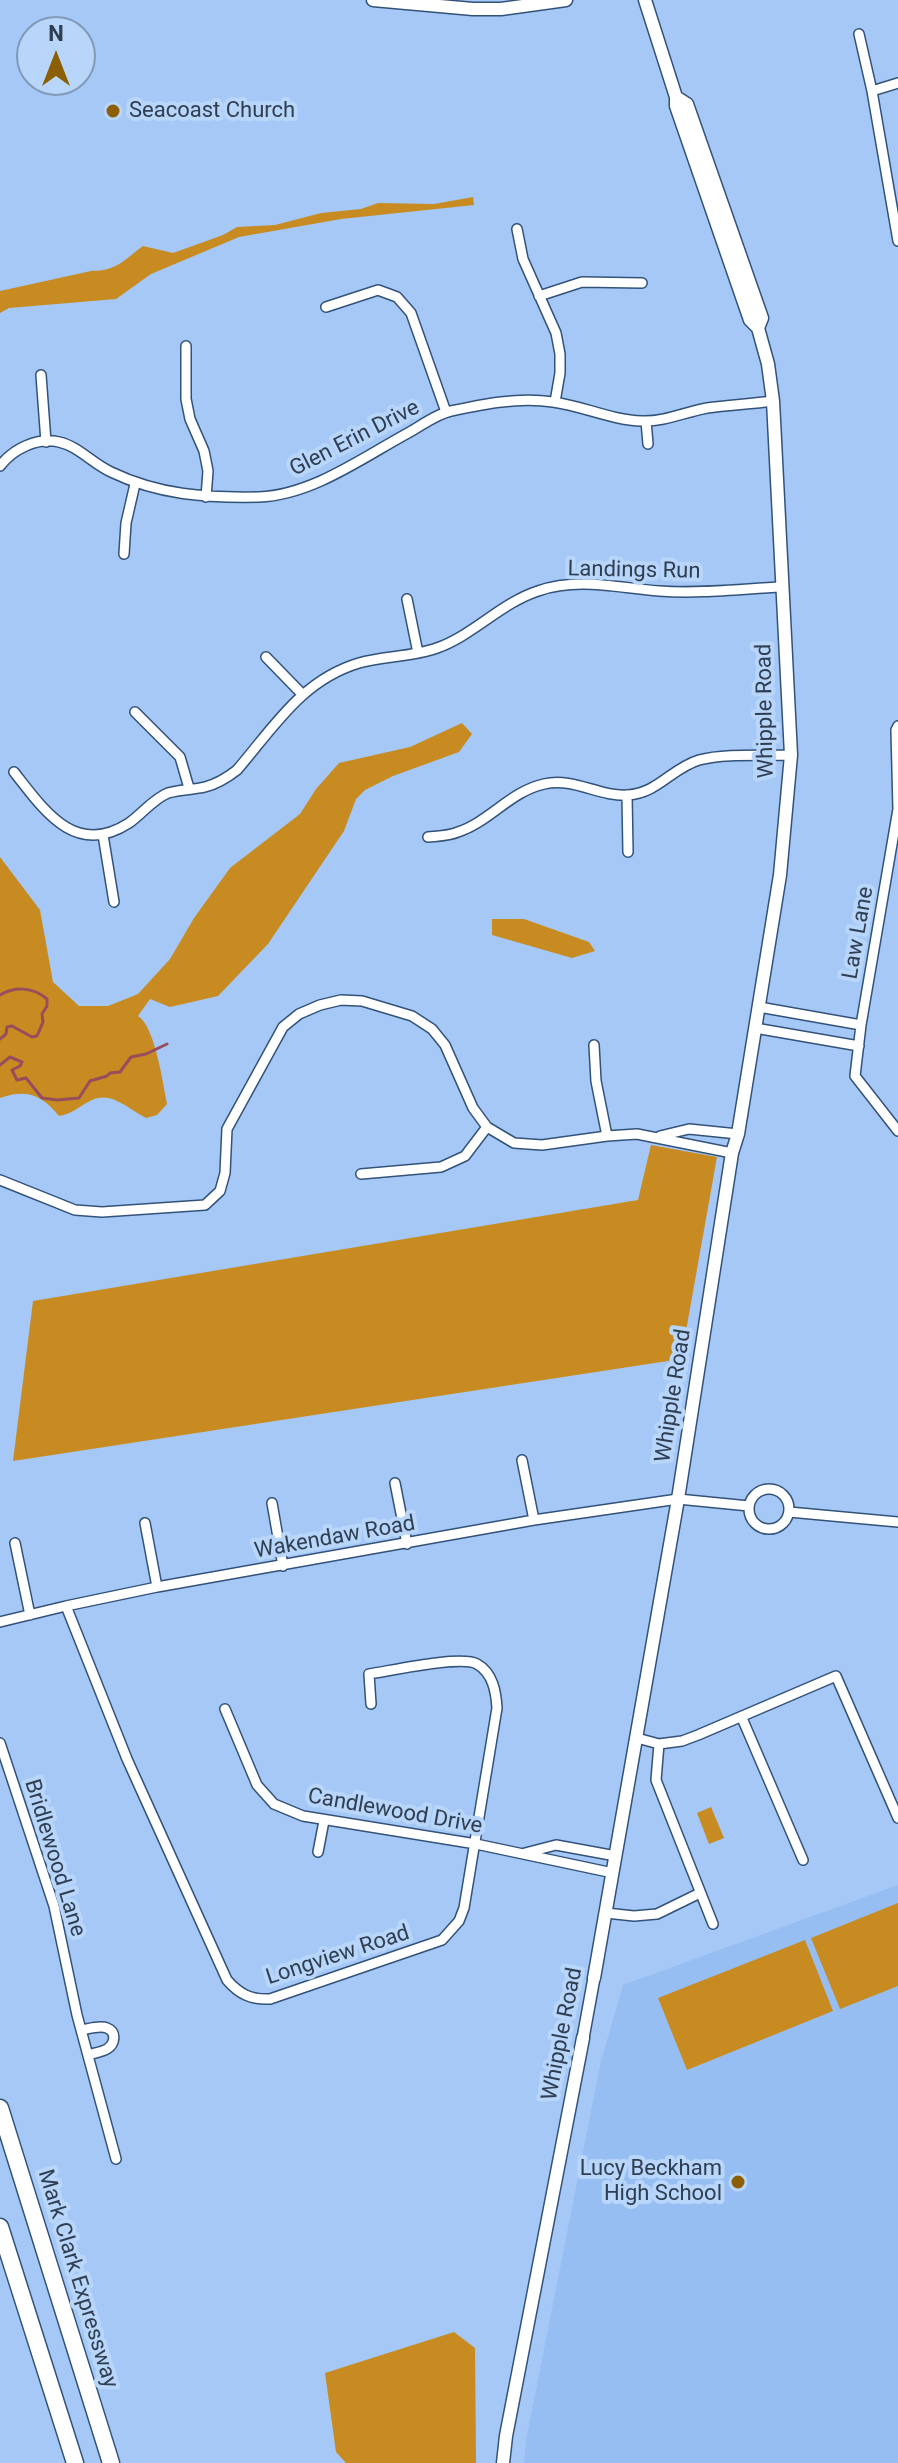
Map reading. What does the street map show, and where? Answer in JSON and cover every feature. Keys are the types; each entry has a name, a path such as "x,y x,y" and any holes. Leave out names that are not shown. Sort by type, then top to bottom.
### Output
{"highway":[{"name":"Mark Clark Expressway","path":"0,2108 111,2463"},
{"path":"0,2227 75,2463"},
{"path":"47,2372 68,2463"}],"main road":[{"path":"373,0 473,9 501,9 564,0"},
{"name":"Whipple Road","path":"594,1978 678,1499 732,1153 738,1134 759,1007 780,875 791,755 773,401 768,364 758,328 750,320 676,106 676,97 645,0"},
{"name":"Whipple Road","path":"503,2463 535,2279 583,2038"}],"street":[{"path":"859,34 898,241"},
{"path":"872,91 898,83"},
{"path":"517,229 523,259 556,333 560,373 555,402"},
{"path":"539,296 582,282 642,283"},
{"path":"326,307 378,290 397,297 411,313 446,412"},
{"path":"186,346 186,399 190,419 204,451 208,471 206,497"},
{"path":"0,466 20,447 46,442 41,375"},
{"name":"Glen Erin Drive","path":"46,442 72,447 104,469 135,484 170,493 206,497 263,497 291,492 318,482 446,412 500,401 555,402 623,420 646,421 706,408 773,401"},
{"path":"646,421 648,444"},
{"path":"124,554 126,523 135,484"},
{"name":"Landings Run","path":"103,835 128,823 166,794 225,779 237,770 302,694 328,676 363,662 438,648 504,607 537,591 569,584 684,592 781,587"},
{"path":"407,599 418,653"},
{"path":"266,657 302,694"},
{"path":"135,712 180,757 189,788"},
{"name":"Law Lane","path":"898,726 898,809 855,1076 898,1131"},
{"path":"428,837 468,828 526,791 543,784 581,785 627,795 649,791 684,766 700,760 791,755"},
{"path":"14,772 58,822 70,830 103,835 114,902"},
{"path":"627,795 628,852"},
{"path":"0,1180 75,1210 102,1212 205,1205 220,1191 225,1173 227,1129 283,1027 299,1014 341,1000 362,1001 412,1016 432,1029 445,1045 473,1108 487,1127 514,1143 542,1145 637,1134 732,1153"},
{"path":"759,1007 861,1025"},
{"path":"755,1028 859,1046"},
{"path":"594,1045 596,1081 607,1136"},
{"path":"361,1174 441,1167 465,1156 487,1127"},
{"path":"657,1137 689,1129 738,1134"},
{"path":"522,1460 534,1520"},
{"path":"395,1483 407,1544"},
{"path":"772,1489 787,1499 789,1512 777,1528 763,1528 752,1520 749,1506 759,1491 772,1489"},
{"name":"Wakendaw Road","path":"0,1622 157,1587 534,1520 678,1499 749,1506"},
{"path":"272,1503 283,1566"},
{"path":"789,1512 898,1522"},
{"path":"145,1523 157,1587"},
{"path":"15,1543 30,1615"},
{"name":"Longview Road","path":"66,1606 127,1759 227,1980 236,1990 257,1999 270,1999 442,1940 459,1921 476,1844 497,1708 496,1690 489,1675 476,1663 457,1661 369,1674 371,1704"},
{"path":"637,1738 659,1744 682,1741 836,1676 898,1818"},
{"name":"Candlewood Drive","path":"225,1709 257,1785 274,1804 324,1821 476,1844 613,1873"},
{"path":"742,1718 803,1860"},
{"name":"Bridlewood Lane","path":"0,1743 54,1906 81,2030 116,2159"},
{"path":"659,1744 656,1780 713,1924"},
{"path":"318,1852 324,1821"},
{"name":"Candlewood Drive","path":"522,1853 556,1845 616,1856"},
{"path":"606,1913 634,1916 657,1914 700,1893"},
{"name":"Whipple Road","path":"583,2038 594,1978"},
{"path":"81,2030 105,2027 113,2034 114,2040 108,2049 88,2055"}],"shaded area":[{"path":"473,197 474,205 341,219 239,237 151,274 116,299 9,308 0,313 0,291 107,269 120,264 143,246 173,253 237,227 275,225 378,203 434,204"},
{"path":"462,723 472,734 459,752 393,776 365,790 356,799 344,831 268,944 218,996 170,1007 150,999 138,1016 154,1043 163,1083 167,1104 157,1115 146,1118 118,1101 104,1098 59,1116 32,1095 0,1098 0,857 40,910 53,982 79,1006 108,1006 138,994 170,959 194,918 230,868 300,814 316,789 339,763 410,747"},
{"path":"492,919 524,919 589,942 595,951 572,958 492,935"},
{"path":"651,1145 717,1157 681,1359 13,1461 33,1301 638,1200"},
{"path":"711,1807 724,1838 709,1844 697,1813"},
{"name":"Lucy Beckham High School","path":"898,1885 898,2463 524,2463 601,2061 623,1985"},
{"path":"898,1903 898,1986 840,2009 811,1938"},
{"path":"805,1940 833,2011 687,2070 658,1998"},
{"path":"454,2332 475,2348 476,2463 346,2463 336,2452 325,2373"}],"waterway":[{"path":"0,995 24,989 47,999 37,1036 32,1037 12,1026 7,1027 6,1034 0,1039"},
{"path":"0,1065 10,1057 22,1062 12,1070 17,1080 26,1078 42,1098 79,1098 90,1081 120,1072 131,1057 167,1044"}],"place":[{"name":"Seacoast Church","path":"113,111"},
{"name":"Lucy Beckham High School","path":"738,2182"}]}
